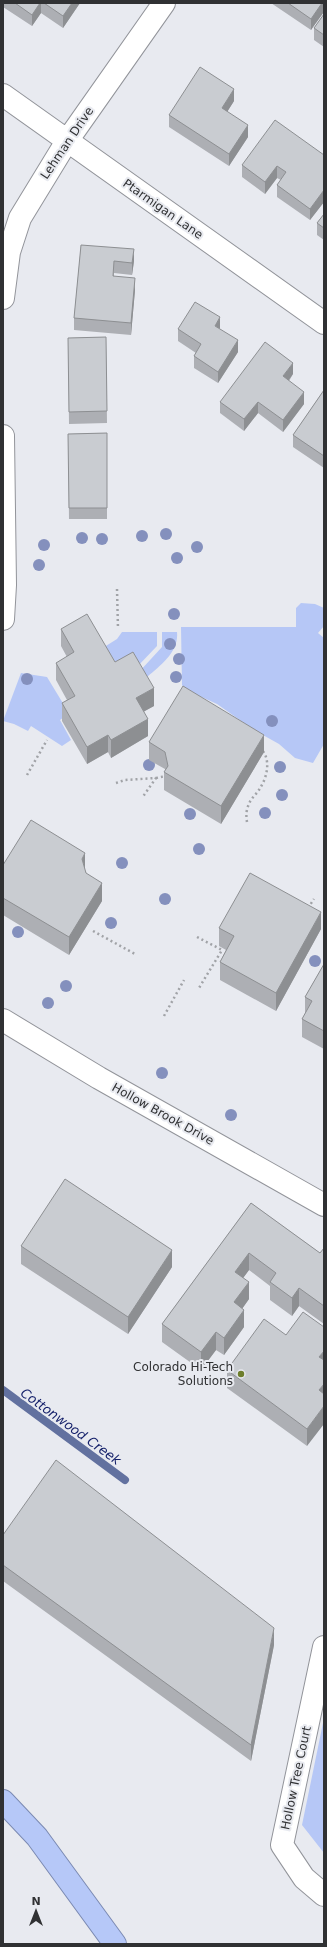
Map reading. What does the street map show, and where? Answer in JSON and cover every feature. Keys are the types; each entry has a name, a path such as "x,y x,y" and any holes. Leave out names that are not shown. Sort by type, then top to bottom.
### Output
{"highway":[{"path":"3,1801 37,1837 115,1944"}],"street":[{"name":"Lehman Drive","path":"3,298 8,252 20,218 67,141 164,3"},
{"name":"Ptarmigan Lane","path":"3,95 324,323"},
{"path":"3,436 5,585 3,620"},
{"name":"Hollow Brook Drive","path":"3,1020 99,1078 324,1205"},
{"name":"Hollow Tree Court","path":"324,1647 282,1845 304,1878 324,1895"}],"path":[{"path":"117,590 118,629"},
{"path":"27,775 47,740"},
{"path":"247,822 246,813 249,802 260,789 266,772 266,755 264,751 256,746"},
{"path":"116,783 125,780 166,776"},
{"path":"142,798 156,778"},
{"path":"305,914 314,898"},
{"path":"93,931 135,954"},
{"path":"197,937 222,950 199,988"},
{"path":"164,1016 184,980"}],"shaded area":[{"path":"301,603 315,604 324,608 324,626 318,633 324,638 324,744 313,763 295,758 279,744 254,730 217,704 184,689 182,685 181,627 296,627 296,608"},
{"path":"122,632 157,632 157,646 136,668 113,661 101,649 117,639"},
{"path":"162,632 177,632 175,646 168,658 147,677 139,672 162,647"},
{"path":"21,673 47,677 64,705 64,717 60,720 71,740 62,746 31,726 28,731 14,724 3,721"},
{"path":"324,1718 324,1853 302,1825"}],"building":[{"path":"15,3 40,3 32,15"},
{"path":"44,3 72,3 63,16"},
{"path":"288,3 322,3 311,19"},
{"path":"324,14 324,35 314,28"},
{"path":"200,67 234,89 222,108 248,125 229,154 169,115"},
{"path":"275,120 324,155 324,190 310,209 277,185 286,172 277,166 265,182 242,165"},
{"path":"324,214 324,228 317,223"},
{"path":"81,245 134,249 132,263 114,261 113,276 135,278 131,323 74,318"},
{"path":"195,302 220,317 215,326 238,340 218,372 194,356 201,344 178,329"},
{"path":"106,337 107,411 69,412 68,338"},
{"path":"265,342 293,363 283,376 304,392 283,420 258,402 244,419 220,402"},
{"path":"324,390 324,456 293,435"},
{"path":"107,433 107,508 69,508 68,434"},
{"path":"87,614 115,662 133,652 154,688 136,698 148,719 111,740 108,735 87,747 62,703 75,696 56,663 74,652 61,629"},
{"path":"183,686 264,735 221,806 164,772 168,766 165,752 149,742"},
{"path":"31,820 85,853 82,859 86,873 102,883 69,937 3,898 3,865"},
{"path":"250,873 321,912 276,993 220,962 234,936 219,928"},
{"path":"324,964 324,1031 302,1019 312,1001 305,997"},
{"path":"65,1179 172,1250 128,1317 21,1246"},
{"path":"251,1203 320,1253 324,1248 324,1306 299,1288 292,1298 270,1282 276,1273 249,1253 235,1272 249,1282 234,1302 244,1310 224,1338 216,1332 201,1352 162,1324"},
{"path":"303,1312 324,1327 324,1351 319,1357 324,1360 324,1384 319,1390 324,1394 324,1406 307,1429 227,1370 264,1319 286,1335"},
{"path":"56,1460 274,1628 251,1745 3,1565 3,1535"}],"waterway":[{"name":"Cottonwood Creek","path":"3,1390 125,1480"}],"place":[{"name":"Colorado Hi-Tech Solutions","path":"241,1374"}]}
